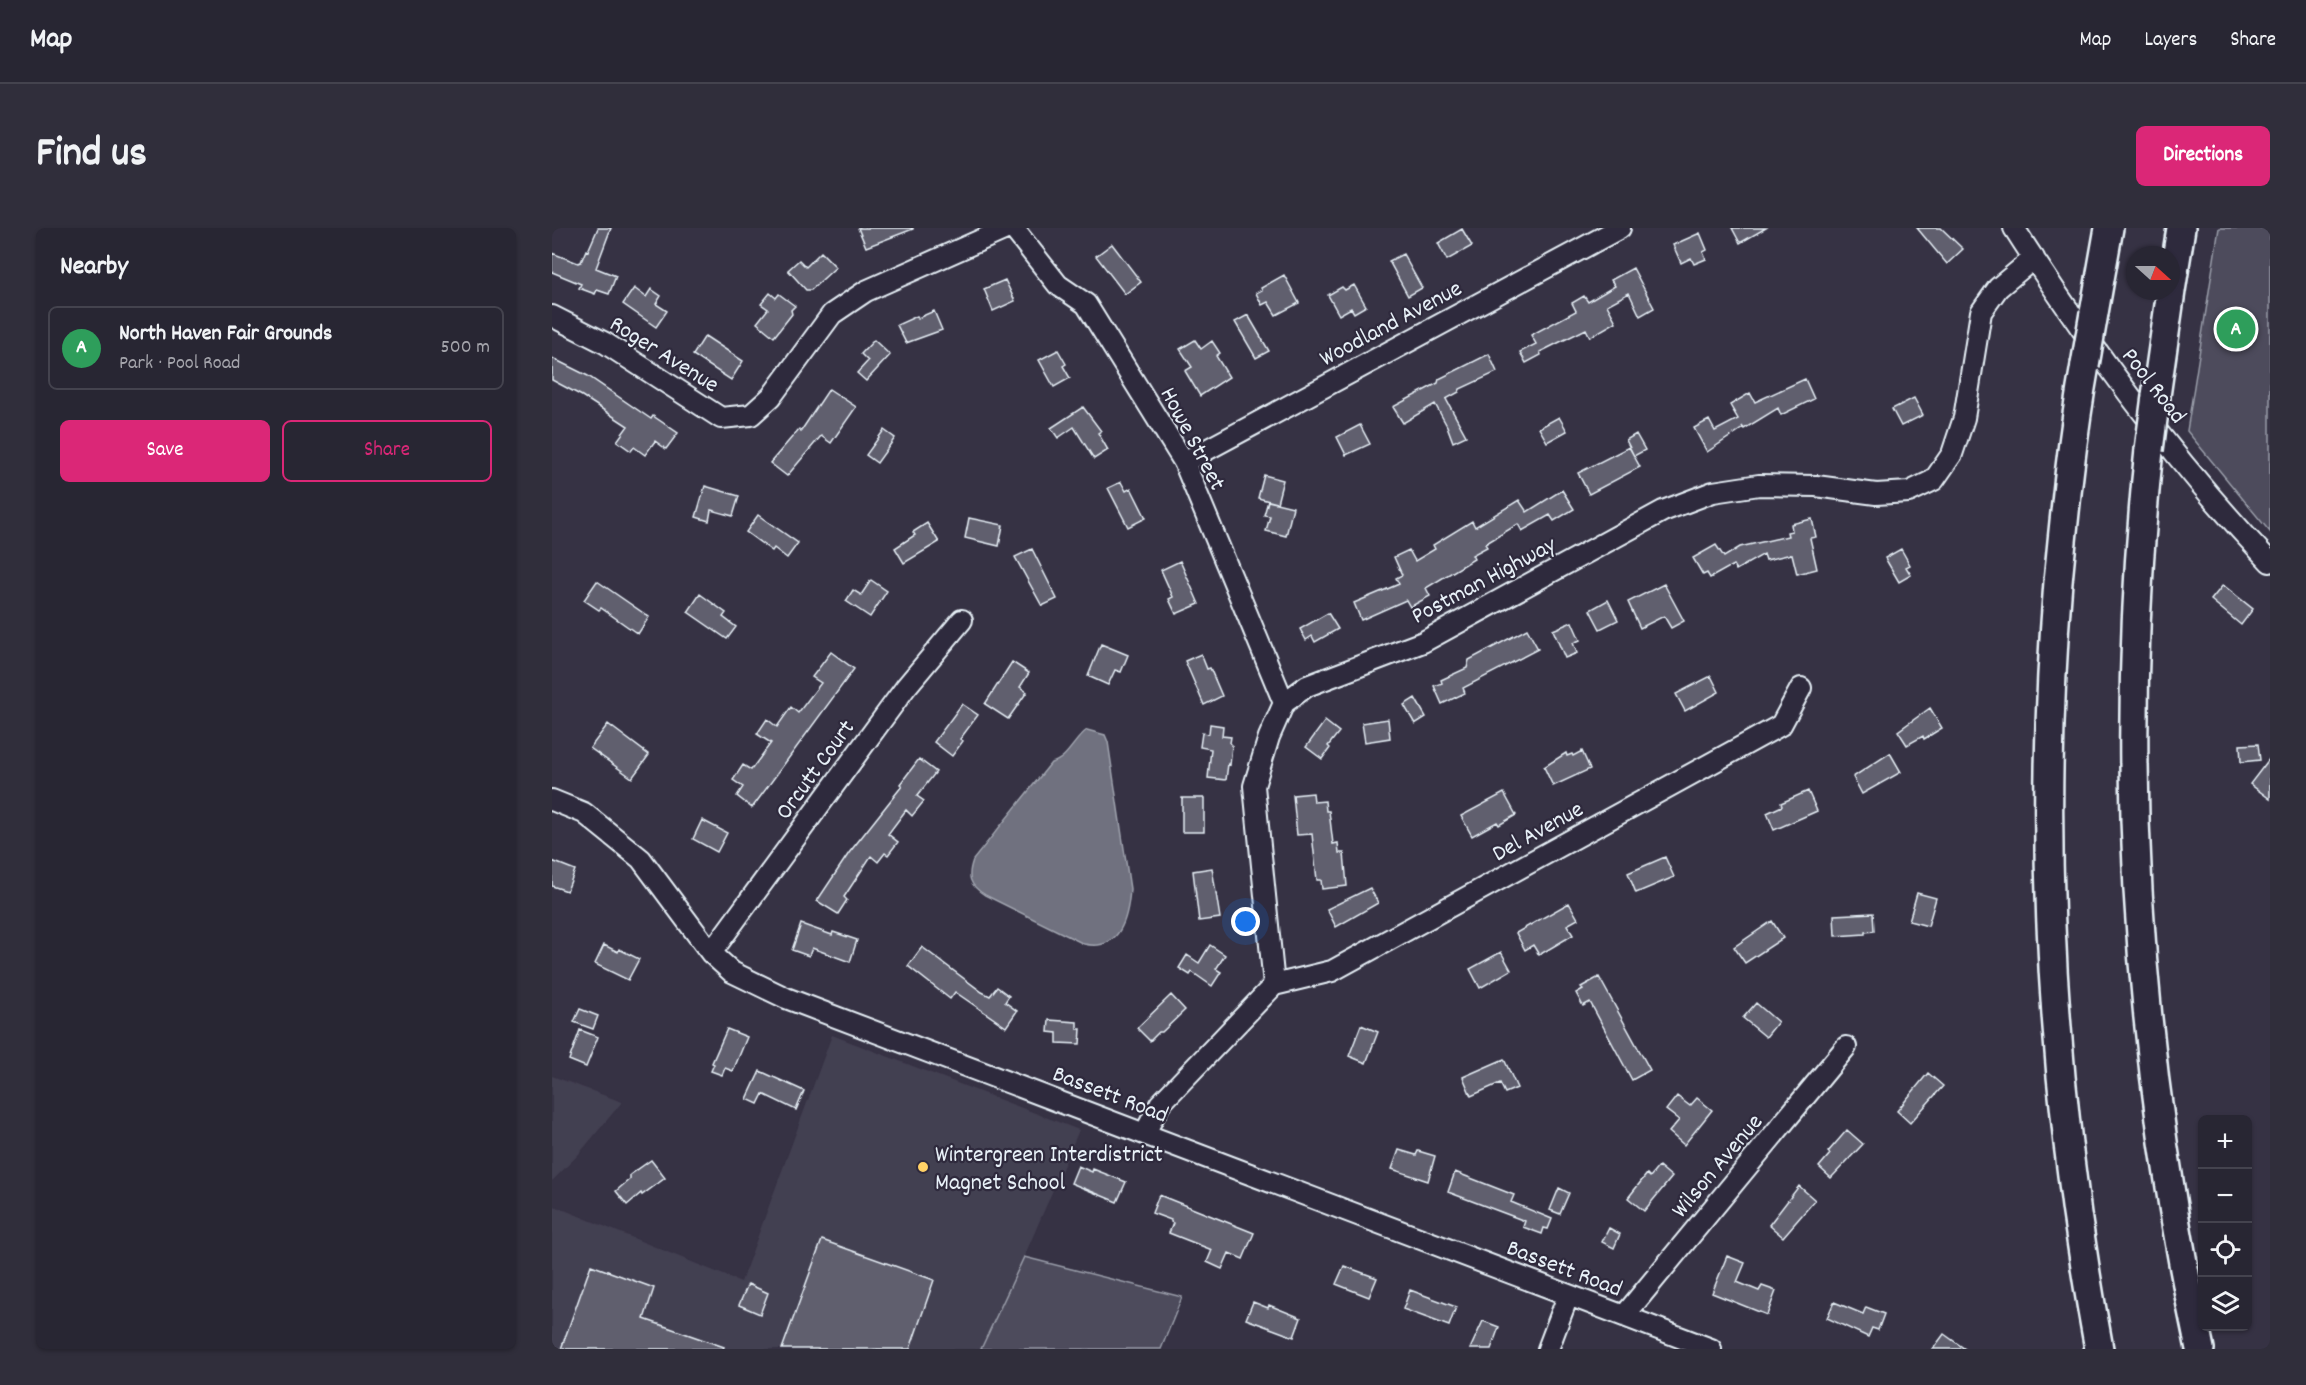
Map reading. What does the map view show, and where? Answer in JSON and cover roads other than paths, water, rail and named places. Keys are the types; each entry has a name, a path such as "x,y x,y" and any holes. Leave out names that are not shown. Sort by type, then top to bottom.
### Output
{"highway":[{"path":"2099,1349 2081,1249 2067,1140 2054,1000 2048,883 2048,778 2055,623 2067,490 2085,365 2109,228"},
{"path":"2178,246 2181,228"},
{"path":"2170,300 2149,450 2138,594 2134,705 2135,825 2149,1037 2163,1152 2200,1349"}],"street":[{"name":"Roger Avenue","path":"552,316 605,343 721,418 751,415 771,397 832,314 866,291 1008,228"},
{"name":"Howe Street","path":"1013,228 1058,285 1086,304 1184,462 1284,703"},
{"name":"Woodland Avenue","path":"1184,462 1620,228"},
{"name":"Pool Road","path":"2014,228 2133,400 2215,502 2270,562"},
{"name":"Postman Highway","path":"1284,703 1307,686 1423,642 1663,511 1713,492 1759,485 1816,486 1876,494 1909,492 1934,480 1952,454 1964,418 1982,312 1998,288 2034,258"},
{"name":"Orcutt Court","path":"711,953 906,687 962,620"},
{"name":"Del Avenue","path":"1274,985 1332,972 1781,725 1801,688"},
{"path":"1145,1133 1160,1104 1274,985 1254,786 1269,737 1284,703"},
{"name":"Bassett Road","path":"552,800 584,813 641,859 711,953 732,972 786,998 1711,1349"},
{"name":"Wilson Avenue","path":"1624,1316 1846,1047"},
{"path":"1548,1349 1568,1296"}],"water":[{"path":"1087,730 1105,735 1108,742 1130,889 1127,911 1120,930 1106,943 1096,945 1084,944 985,895 976,888 970,876 973,860 1051,763 1062,758"}],"place":[{"name":"North Haven Fair Grounds","path":"2236,329"},
{"name":"Wintergreen Interdistrict Magnet School","path":"923,1167"}]}
